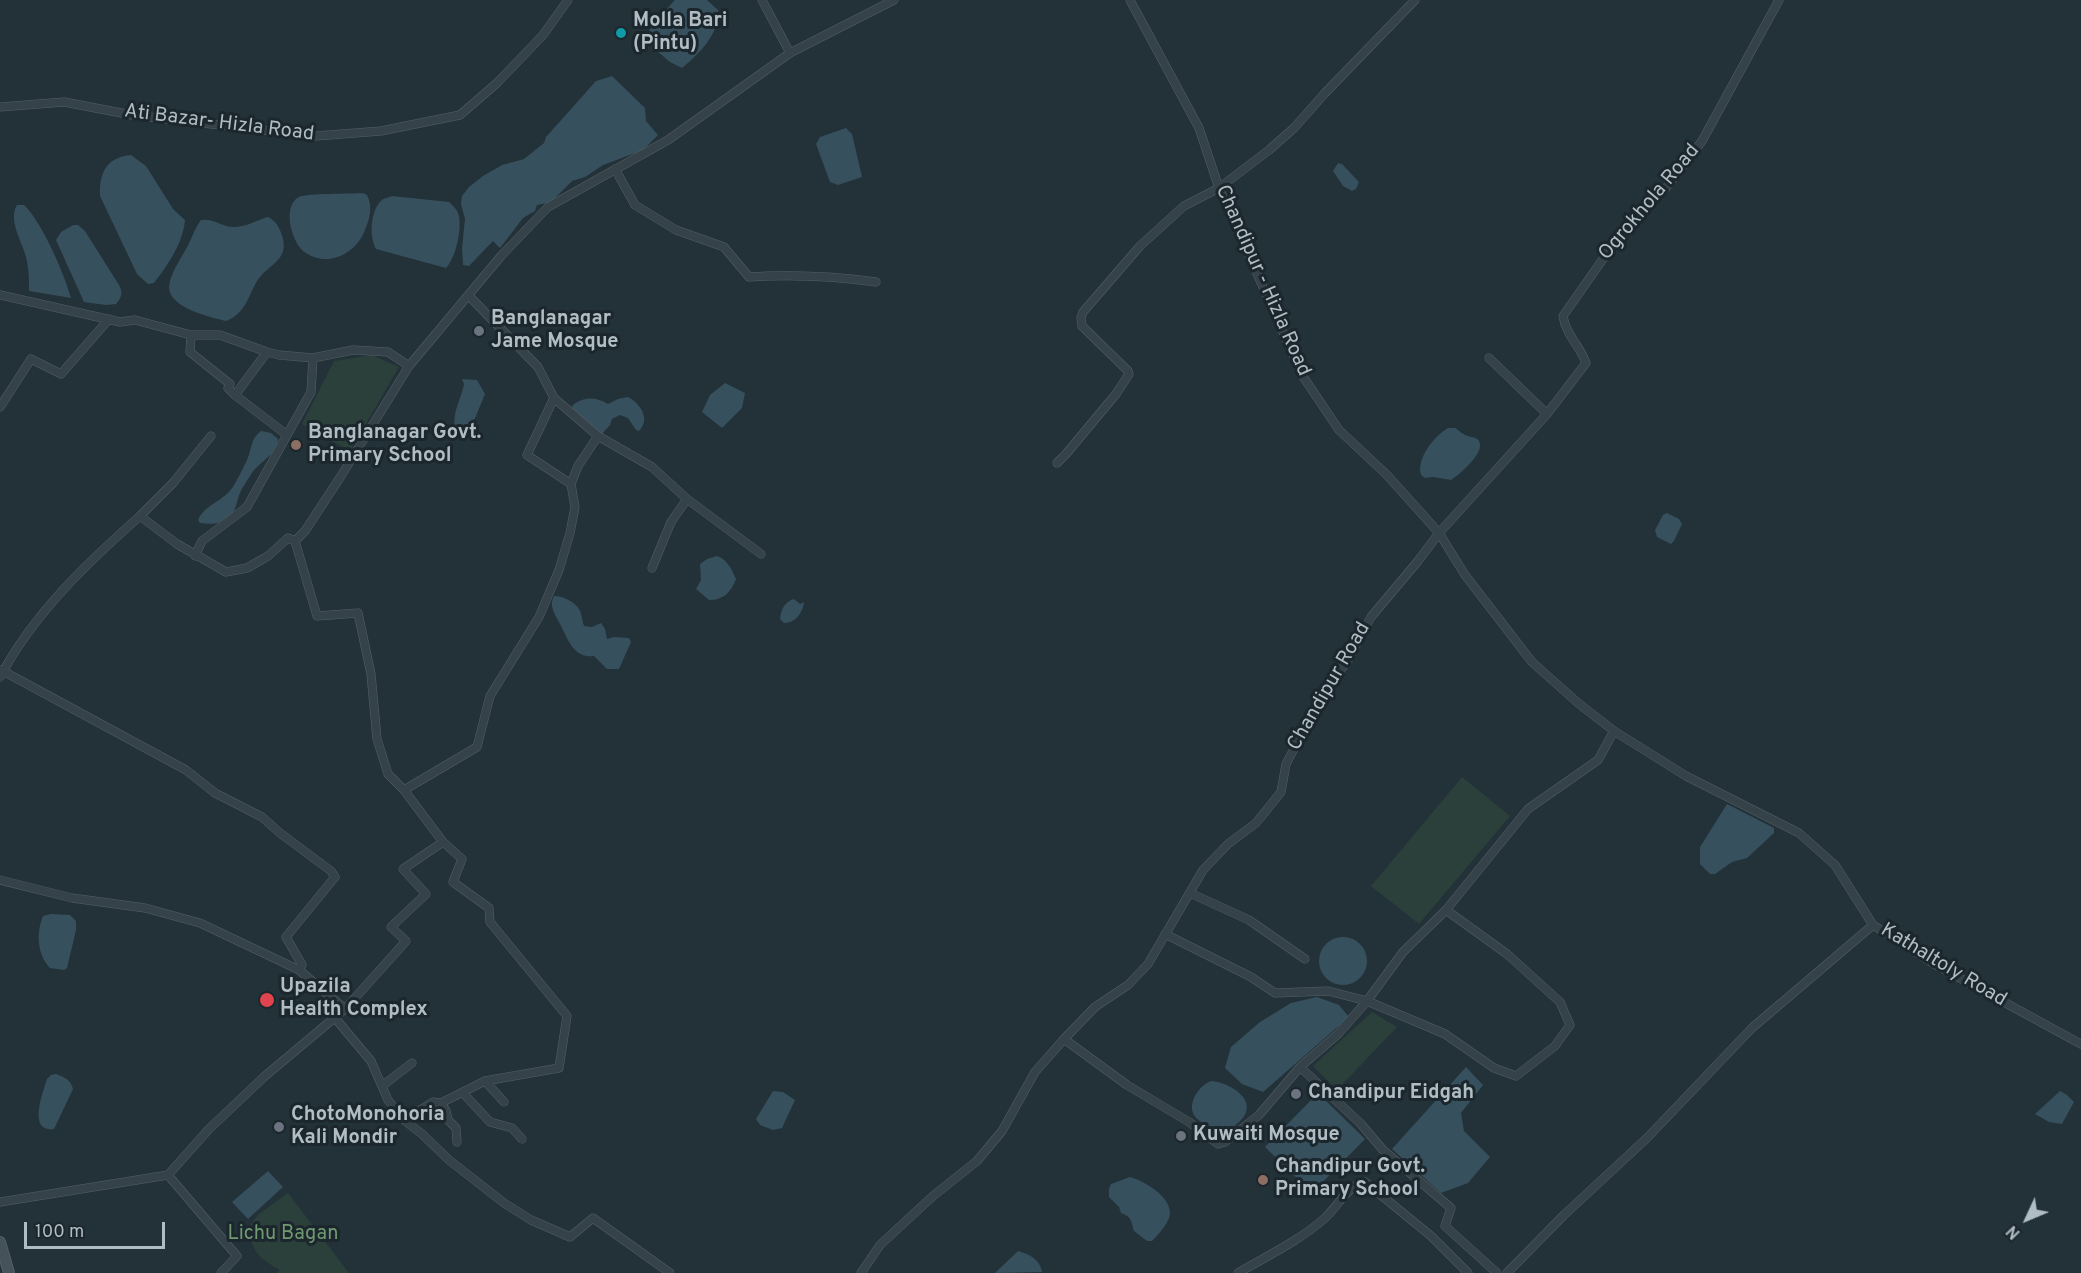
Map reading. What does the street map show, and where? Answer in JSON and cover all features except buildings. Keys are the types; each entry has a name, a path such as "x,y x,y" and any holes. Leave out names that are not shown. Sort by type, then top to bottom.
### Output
{"main road":[{"path":"0,1242 9,1273"}],"street":[{"name":"Ati Bazar- Hizla Road","path":"0,107 63,102 132,115 316,136 381,131 460,115 496,83 543,35 568,0"},
{"path":"762,0 790,53"},
{"path":"295,541 306,531 409,366 501,256 548,207 668,140 790,53 894,0"},
{"path":"1057,463 1116,394 1129,374 1082,326 1083,312 1140,246 1184,206 1219,188 1294,128 1415,0"},
{"name":"Ogrokhola Road","path":"1439,533 1547,414 1586,363 1582,351 1565,330 1563,316 1624,229 1666,188 1701,141 1779,0"},
{"name":"Chandipur - Hizla Road","path":"1132,1 1199,128 1219,188 1302,375 1339,430 1387,475 1439,533 1465,575 1532,662 1578,704 1614,731"},
{"path":"615,169 635,205 676,230 723,247 749,276 832,276 876,282"},
{"path":"0,295 120,322 135,320 191,335 220,335 279,355 313,358 353,350 388,352 409,366"},
{"path":"469,296 538,367 554,398 598,436 652,467 687,499 761,554"},
{"path":"0,407 31,358 61,374 109,319"},
{"path":"191,335 190,352 230,384 228,388 235,395 287,435"},
{"path":"235,395 267,352"},
{"path":"195,556 202,541 247,507 311,392 313,358"},
{"path":"1489,358 1547,414"},
{"path":"554,398 527,454 571,484"},
{"path":"211,436 141,516 73,578 28,631 1,673 186,770 215,793 262,817 331,871 335,877 286,937 302,965 299,970"},
{"path":"404,790 477,747 490,696 539,617 559,570 575,507 571,484 578,466 598,436"},
{"path":"652,568 671,522 687,499"},
{"path":"141,516 195,556 226,572 247,568 268,556 288,538 295,541"},
{"name":"Chandipur Road","path":"861,1273 880,1245 933,1196 977,1161 1002,1131 1035,1072 1064,1039 1095,1007 1128,985 1148,964 1203,870 1228,844 1256,824 1281,792 1286,764 1325,690 1347,662 1371,617 1439,533"},
{"path":"295,541 317,616 358,612 371,674 377,739 388,774 404,790 443,842 462,859 453,882 489,908 490,922 567,1016 559,1068 485,1081 441,1103 433,1102 404,1120"},
{"path":"1064,1039 1127,1084 1189,1122 1218,1144 1225,1143 1258,1115 1300,1068 1338,1034 1367,1001 1403,952 1446,910 1528,809 1598,760 1614,731"},
{"name":"Kathaltoly Road","path":"1614,731 1686,776 1800,833 1835,865 1873,925 1934,964 2081,1044"},
{"path":"0,1202 168,1175 209,1129 265,1076 345,1009 406,941 391,927 426,894 403,869 443,842"},
{"path":"0,880 72,898 145,908 200,923 299,970 345,1009"},
{"path":"1190,893 1249,920 1305,959"},
{"path":"1165,934 1251,977 1275,993 1328,991 1367,1001 1445,1034 1494,1068 1515,1076 1556,1046 1570,1025 1560,1002 1507,954 1446,910"},
{"path":"1507,1273 1564,1215 1647,1138 1752,1028 1873,925"},
{"path":"335,1018 370,1061 388,1100 404,1120 475,1181 531,1220 570,1237 593,1218 670,1273"},
{"path":"382,1086 412,1063"},
{"path":"1300,1068 1361,1124 1383,1150 1451,1208 1445,1226 1497,1273"},
{"path":"485,1081 504,1102"},
{"path":"463,1093 490,1122 512,1128 522,1138"},
{"path":"441,1103 448,1120 456,1128 457,1142"},
{"path":"168,1175 237,1256 221,1273"},
{"path":"1238,1273 1284,1247 1324,1218 1355,1184 1365,1182 1431,1236 1468,1273"}],"green space":[{"path":"372,355 399,367 350,451 302,424 334,361"},
{"path":"1462,777 1510,816 1419,924 1371,886"},
{"path":"1372,1012 1397,1027 1337,1090 1313,1066"},
{"name":"Lichu Bagan","path":"288,1193 349,1273 277,1273 280,1270 257,1253 249,1226 259,1214"}],"water":[{"path":"675,0 707,0 718,10 718,19 712,35 695,57 682,68 670,62 645,41 653,25"},
{"path":"612,76 645,108 646,121 658,135 643,150 603,165 585,177 572,181 551,202 537,205 535,211 523,218 500,248 493,241 469,266 463,265 465,219 461,204 462,196 469,187 502,165 524,159 544,143 546,137 596,81"},
{"path":"846,128 852,134 862,177 838,185 830,182 816,144 820,137"},
{"path":"131,155 146,166 173,209 185,220 184,229 174,253 154,283 148,284 137,274 100,196 101,181 106,168 115,159"},
{"path":"1338,163 1342,164 1359,182 1356,189 1352,191 1343,186 1333,171"},
{"path":"363,193 369,199 370,212 365,230 356,245 341,256 323,259 301,249 290,225 291,208 299,197"},
{"path":"392,196 449,202 455,208 459,219 459,233 456,250 446,268 376,249 372,238 375,210 382,200"},
{"path":"17,205 24,205 45,235 71,298 29,291 27,261 14,218"},
{"path":"268,217 280,229 284,244 283,251 277,261 257,281 238,314 226,321 192,310 176,301 169,287 171,277 201,220 238,227"},
{"path":"73,225 78,225 85,231 119,285 121,295 116,304 84,302 56,240 61,232"},
{"path":"462,379 477,380 485,394 471,428 460,433 455,429 454,423 464,384"},
{"path":"725,383 745,393 742,408 722,428 702,412 710,395"},
{"path":"628,397 640,407 644,417 639,431 628,418 620,415 612,419 601,435 573,410 572,406 586,399 599,400 608,404"},
{"path":"1448,428 1455,428 1464,435 1477,439 1480,449 1472,461 1451,480 1425,478 1421,475 1420,469 1424,455 1437,436"},
{"path":"261,431 271,433 278,439 275,449 247,480 228,518 211,524 200,523 198,520 201,515 226,495 234,485 247,460 253,441"},
{"path":"1667,513 1679,519 1682,524 1671,544 1657,537 1655,530 1663,515"},
{"path":"717,556 726,562 736,579 726,594 719,599 709,600 696,589 701,580 700,564"},
{"path":"554,596 565,598 576,605 581,613 584,626 592,627 601,623 607,639 629,638 631,642 619,669 607,669 594,656 587,656 576,651 554,612 552,603"},
{"path":"794,599 800,604 804,602 802,610 795,619 784,623 780,619 782,610 785,604"},
{"path":"1727,804 1774,828 1774,833 1747,858 1732,862 1715,874 1710,874 1700,864 1700,847"},
{"path":"70,915 76,921 67,968 64,970 50,968 40,950 39,936 43,916"},
{"path":"1338,937 1348,937 1360,944 1367,956 1367,966 1360,978 1348,985 1338,985 1323,974 1319,966 1319,956 1330,941"},
{"path":"1317,997 1339,1005 1349,1017 1263,1092 1242,1084 1225,1068 1231,1047 1260,1022 1291,1003"},
{"path":"1466,1067 1483,1085 1461,1113 1464,1131 1490,1157 1468,1183 1441,1193 1392,1149"},
{"path":"56,1074 69,1081 73,1089 54,1129 46,1129 41,1125 39,1118 40,1102 47,1079"},
{"path":"1211,1081 1227,1085 1241,1094 1247,1107 1245,1115 1239,1122 1221,1134 1202,1123 1192,1110 1196,1095 1203,1086"},
{"path":"773,1091 783,1092 795,1100 782,1128 773,1130 760,1125 756,1119"},
{"path":"2060,1091 2074,1102 2062,1124 2049,1122 2035,1114"},
{"path":"1318,1093 1365,1139 1312,1193 1265,1147"},
{"path":"268,1171 283,1187 248,1219 232,1202"},
{"path":"1130,1177 1156,1190 1169,1207 1168,1221 1152,1241 1147,1241 1134,1231 1129,1218 1121,1213 1119,1207 1109,1197 1111,1184"},
{"path":"1018,1251 1033,1258 1041,1267 1042,1272 995,1273"}],"place":[{"name":"Molla Bari (Pintu)","path":"621,33"},
{"name":"Banglanagar Jame Mosque","path":"479,331"},
{"name":"Banglanagar Govt. Primary School","path":"296,445"},
{"name":"Upazila Health Complex","path":"267,1000"},
{"name":"Chandipur Eidgah","path":"1296,1094"},
{"name":"ChotoMonohoria Kali Mondir","path":"279,1127"},
{"name":"Kuwaiti Mosque","path":"1181,1136"},
{"name":"Chandipur Govt. Primary School","path":"1263,1180"}]}
